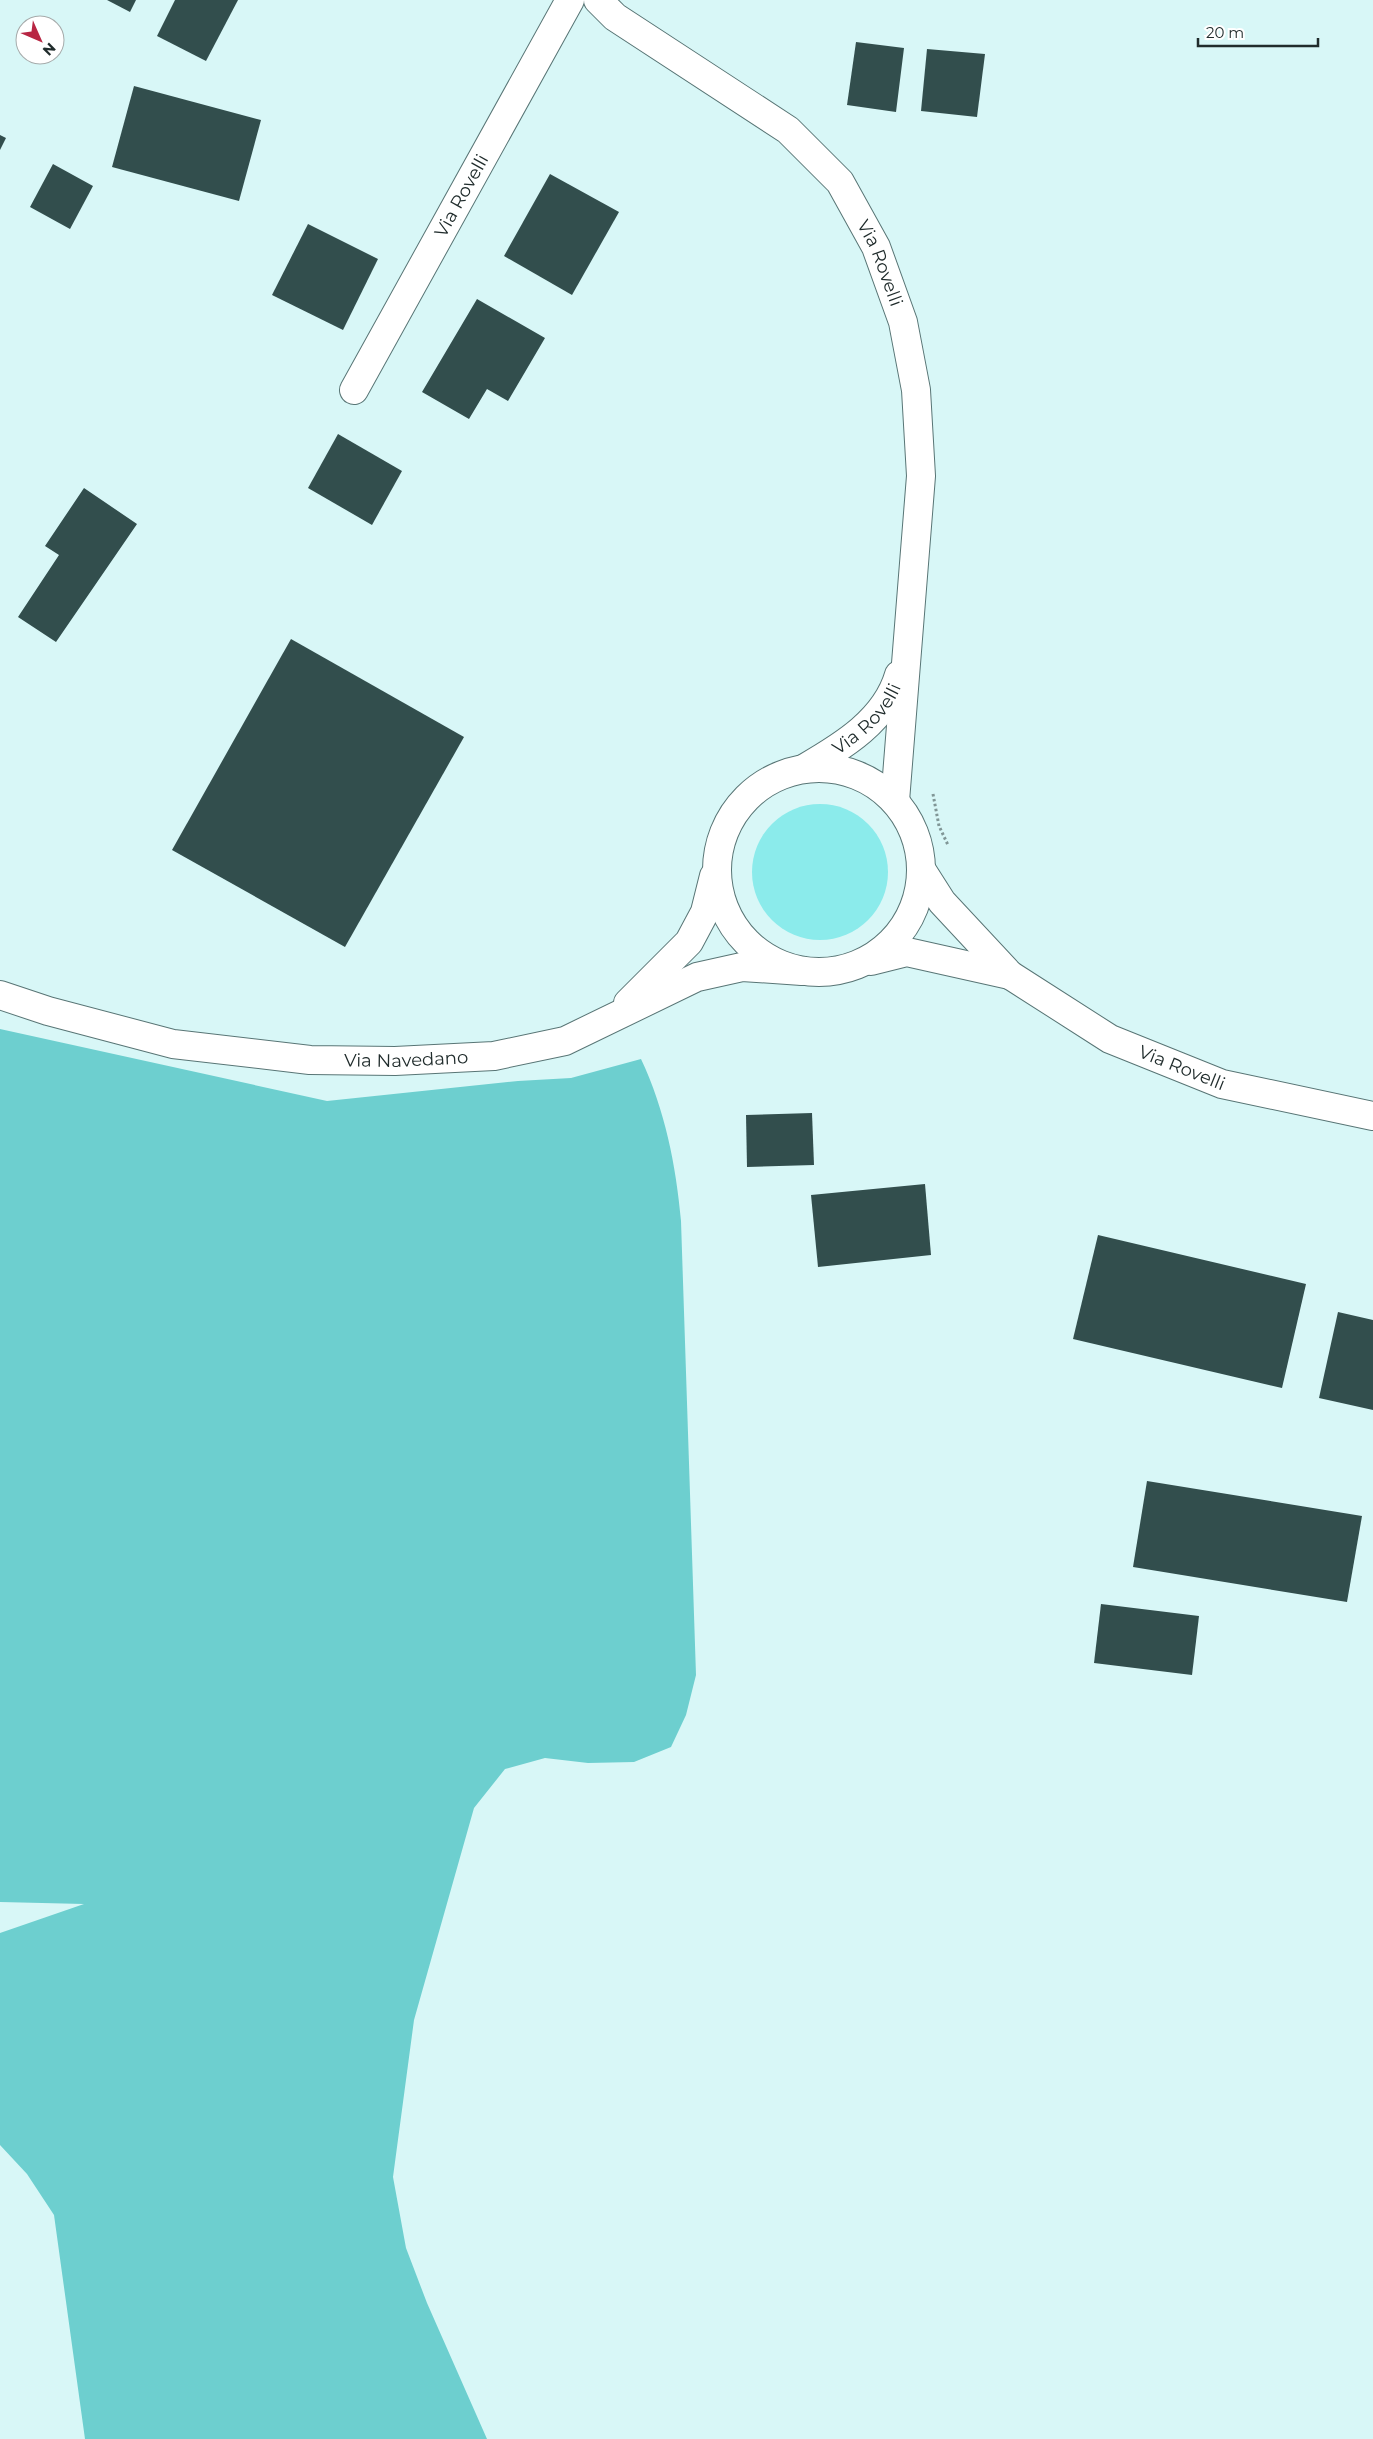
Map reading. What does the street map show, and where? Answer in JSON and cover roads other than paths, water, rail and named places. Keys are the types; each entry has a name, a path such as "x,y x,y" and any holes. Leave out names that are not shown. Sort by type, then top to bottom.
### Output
{"street":[{"name":"Via Rovelli","path":"354,390 570,0"},
{"name":"Via Rovelli","path":"598,0 615,17 788,130 840,182 876,247 902,322 916,390 921,476 895,801"},
{"name":"Via Rovelli","path":"805,768 845,744 881,710 896,688 906,652"},
{"path":"613,1018 688,942 705,912 716,868 719,844 728,822 742,802 760,786 781,774 805,768 831,768 863,777 880,787 895,801 915,833 920,851 921,869 919,892 911,914 899,934 882,951 862,963 843,970 822,972 802,971 778,964 764,956 739,936 726,915 718,892 716,868"},
{"name":"Via Rovelli","path":"921,869 942,902 1010,975 1110,1039 1222,1084 1373,1116"},
{"name":"Via Rovelli","path":"862,963 907,952 1010,975"},
{"name":"Via Navedano","path":"0,995 48,1011 173,1044 310,1060 395,1061 494,1056 565,1041 697,977 742,966 802,971"}]}
